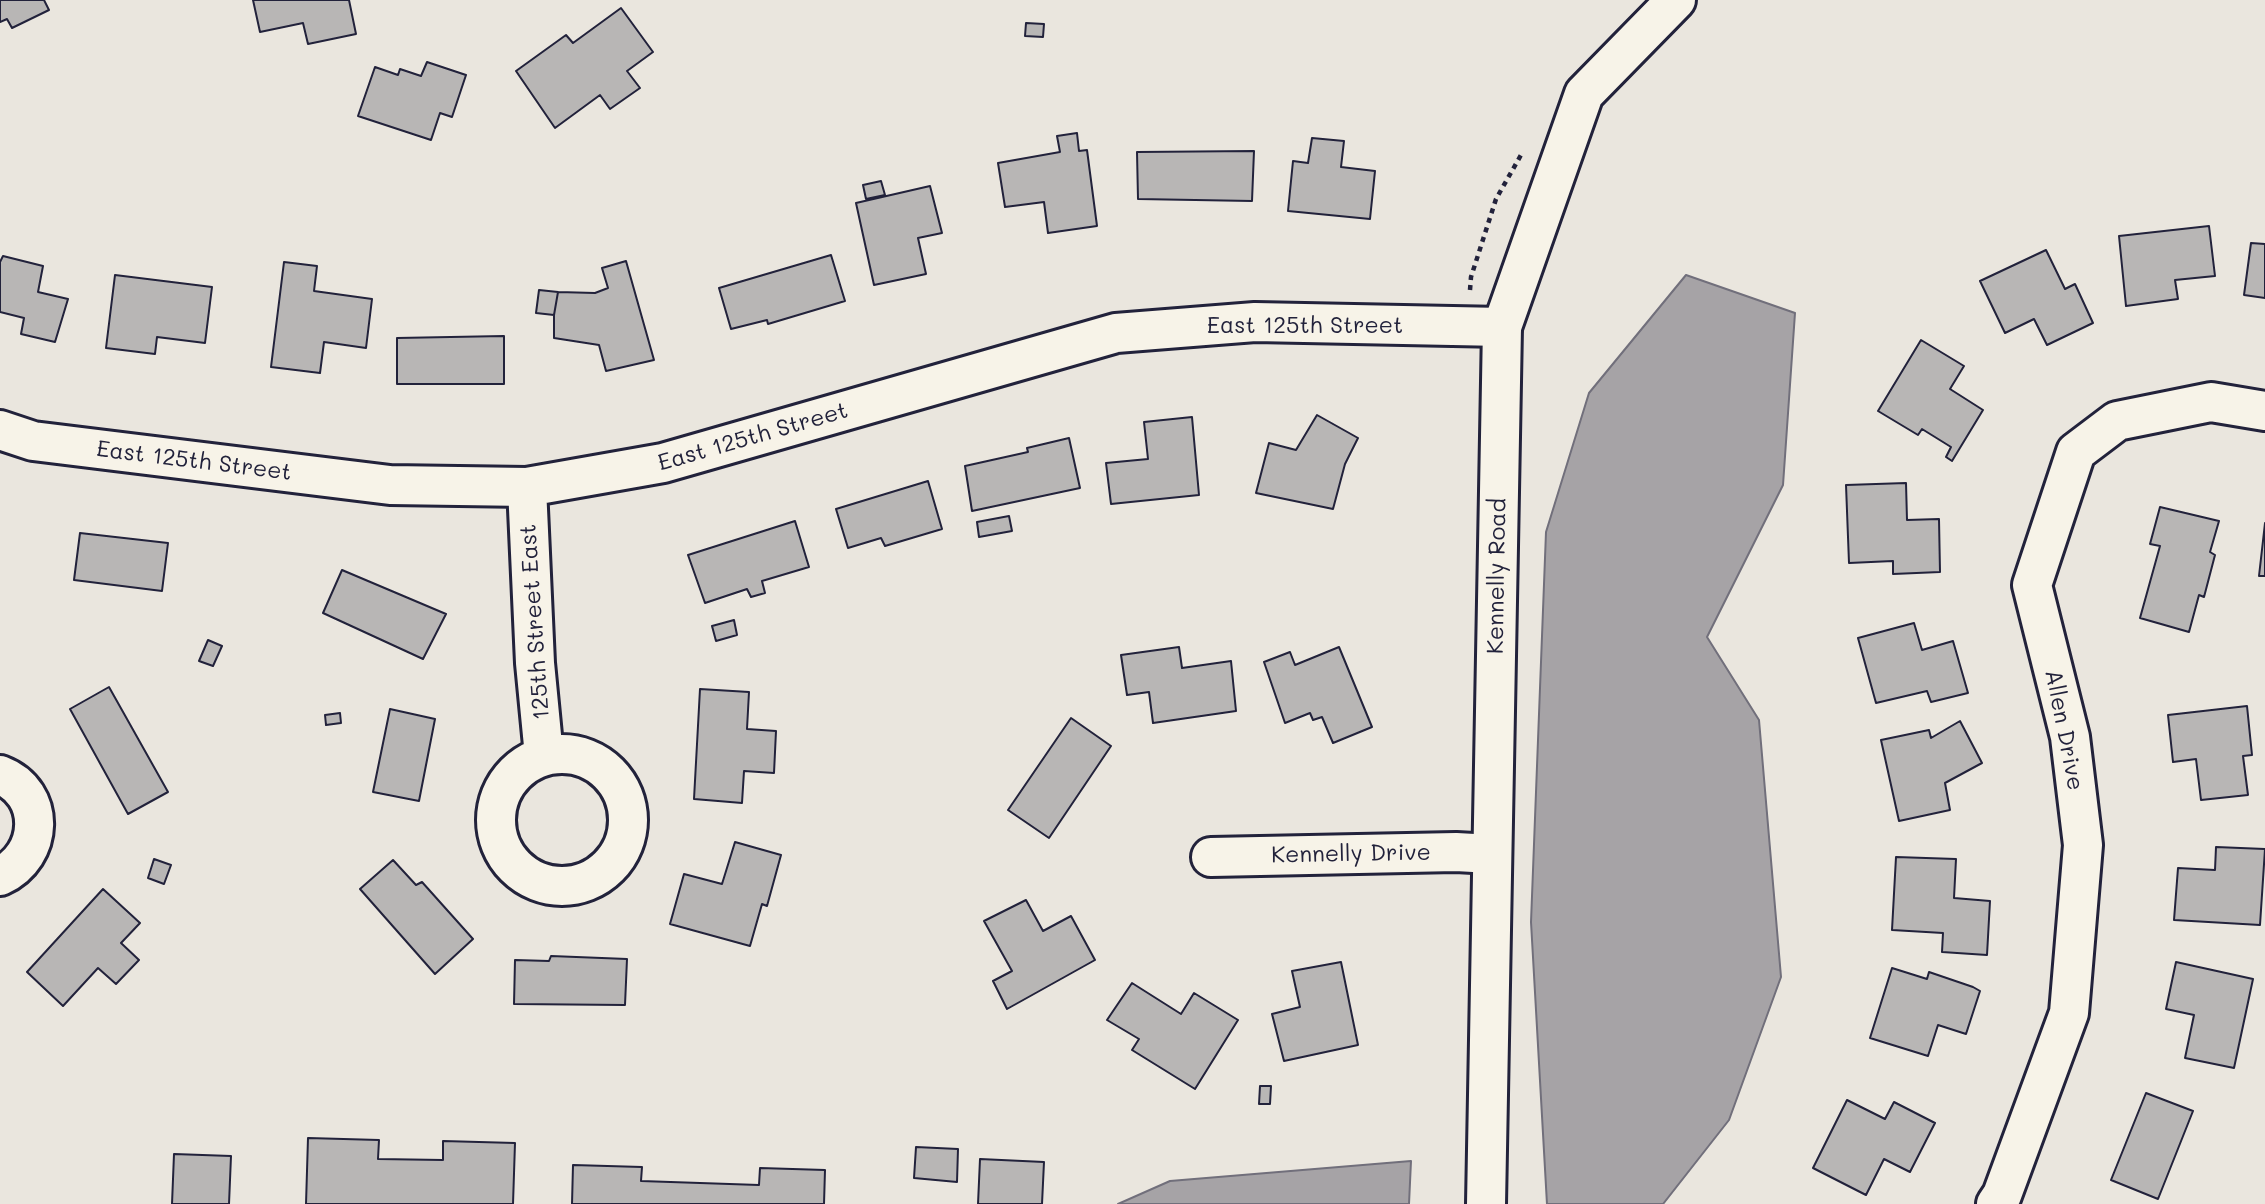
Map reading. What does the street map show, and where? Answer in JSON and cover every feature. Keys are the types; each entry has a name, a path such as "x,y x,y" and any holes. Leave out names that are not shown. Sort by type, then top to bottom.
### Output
{"street":[{"name":"Kennelly Road","path":"1486,1204 1502,327 1584,94 1676,0"},
{"name":"East 125th Street","path":"0,430 33,441 390,485 527,487 663,463 1116,333 1255,322 1502,327"},
{"name":"Allen Drive","path":"1996,1204 2002,1195 2068,1013 2083,845 2070,737 2032,585 2076,452 2117,421 2211,402 2265,411"},
{"name":"125th Street East","path":"527,487 535,663 544,756"},
{"path":"0,775 9,778 25,794 34,814 34,836 26,856 10,872 0,876"},
{"name":"Kennelly Drive","path":"1211,857 1456,852 1492,854"}],"shaded area":[{"path":"1686,275 1795,313 1783,485 1707,637 1759,720 1781,977 1729,1120 1663,1204 1547,1204 1531,922 1546,532 1589,393"},
{"path":"1411,1161 1409,1204 1118,1204 1170,1181"}],"building":[{"path":"0,0 44,0 49,10 12,28 7,19 0,22"},
{"path":"253,0 349,0 356,34 308,44 303,23 260,32"},
{"path":"621,8 653,52 627,71 640,88 610,109 600,95 555,128 516,71 566,35 573,43"},
{"path":"1026,23 1044,24 1043,37 1025,36"},
{"path":"427,62 466,75 452,117 440,113 431,140 358,116 375,67 398,75 400,69 421,76"},
{"path":"1077,133 1079,151 1087,150 1097,226 1048,233 1044,202 1005,207 998,163 1060,152 1057,136"},
{"path":"1312,138 1344,141 1341,167 1375,171 1370,219 1288,211 1293,161 1308,163"},
{"path":"1254,151 1252,201 1138,199 1137,152"},
{"path":"881,181 885,195 866,199 863,185"},
{"path":"930,186 942,233 918,238 926,274 874,285 856,203"},
{"path":"2209,226 2215,276 2175,280 2178,299 2126,306 2119,236"},
{"path":"2251,243 2265,244 2265,298 2244,295"},
{"path":"2046,250 2065,289 2075,284 2093,323 2047,345 2034,319 2005,333 1980,281"},
{"path":"831,255 845,301 768,324 767,320 731,329 719,288"},
{"path":"3,256 43,266 38,292 68,299 55,342 21,334 24,318 0,312 0,262"},
{"path":"626,261 654,360 606,371 599,345 554,338 558,292 595,293 608,288 602,268"},
{"path":"284,262 317,266 314,291 372,299 366,348 324,342 320,373 271,367"},
{"path":"115,275 212,287 205,343 157,337 155,354 106,348"},
{"path":"539,290 558,292 554,315 536,313"},
{"path":"504,336 504,384 397,384 397,338"},
{"path":"1921,340 1964,366 1950,389 1983,410 1952,461 1946,457 1951,447 1922,429 1918,435 1878,411"},
{"path":"1317,415 1358,438 1345,464 1333,509 1256,493 1269,443 1296,450"},
{"path":"1192,417 1199,495 1111,504 1106,463 1148,459 1144,422"},
{"path":"1069,438 1080,488 972,511 965,466 1028,452 1027,448"},
{"path":"928,481 942,529 885,546 881,538 848,548 836,509"},
{"path":"1906,483 1907,520 1939,519 1940,572 1893,574 1893,561 1849,563 1846,485"},
{"path":"2160,507 2219,521 2210,552 2215,555 2204,597 2199,595 2189,632 2140,618 2160,546 2150,544"},
{"path":"1009,516 1012,531 979,537 977,522"},
{"path":"795,521 809,567 762,581 765,593 751,597 747,589 705,603 688,555"},
{"path":"2265,523 2265,576 2259,576"},
{"path":"80,533 168,543 162,591 74,580"},
{"path":"342,570 446,614 423,659 323,613"},
{"path":"734,620 737,635 716,641 712,626"},
{"path":"1914,623 1922,650 1953,641 1968,693 1931,702 1927,691 1876,703 1858,638"},
{"path":"208,640 222,646 213,666 199,661"},
{"path":"1179,647 1182,668 1231,661 1236,711 1153,723 1149,692 1127,695 1121,655"},
{"path":"1339,647 1372,727 1333,743 1322,717 1313,720 1310,713 1285,723 1264,662 1290,652 1295,665"},
{"path":"109,687 168,792 128,814 70,709"},
{"path":"700,689 749,692 747,729 776,731 774,773 744,771 742,803 694,799"},
{"path":"2247,706 2252,755 2243,756 2248,795 2201,800 2196,759 2173,762 2168,715"},
{"path":"390,709 435,719 419,801 373,792"},
{"path":"340,713 341,723 326,725 325,715"},
{"path":"1071,718 1111,746 1049,838 1008,810"},
{"path":"1960,721 1982,763 1945,783 1950,810 1899,821 1881,740 1929,730 1931,738"},
{"path":"735,842 781,855 767,906 762,904 750,946 670,924 684,874 722,884"},
{"path":"2216,847 2265,849 2260,925 2174,920 2178,868 2215,870"},
{"path":"1896,857 1956,859 1954,898 1990,901 1987,955 1942,952 1943,933 1892,930"},
{"path":"154,859 171,865 164,884 148,878"},
{"path":"393,860 416,885 422,882 473,939 435,974 360,889"},
{"path":"103,889 140,923 121,943 139,960 116,984 98,968 63,1006 27,972"},
{"path":"1026,900 1043,931 1071,916 1095,960 1007,1009 993,981 1012,971 984,921"},
{"path":"551,956 627,959 625,1005 514,1004 515,960 549,961"},
{"path":"1341,962 1358,1045 1284,1061 1272,1014 1300,1007 1292,971"},
{"path":"2176,962 2253,979 2234,1068 2185,1058 2194,1015 2166,1009"},
{"path":"1892,968 1927,979 1929,972 1980,991 1966,1034 1938,1025 1928,1056 1870,1038"},
{"path":"1132,983 1181,1014 1194,993 1238,1020 1195,1089 1132,1050 1139,1039 1107,1020"},
{"path":"1260,1086 1271,1086 1270,1104 1259,1104"},
{"path":"2146,1093 2193,1111 2158,1199 2111,1180"},
{"path":"1847,1100 1885,1119 1894,1102 1935,1123 1910,1172 1884,1159 1866,1195 1813,1168"},
{"path":"308,1138 379,1140 378,1159 443,1160 443,1141 515,1143 513,1204 306,1204"},
{"path":"916,1147 958,1149 957,1182 914,1178"},
{"path":"174,1154 231,1156 229,1204 172,1204"},
{"path":"980,1159 1044,1162 1042,1204 978,1204"},
{"path":"573,1165 642,1167 641,1181 759,1185 760,1168 825,1170 824,1204 572,1204"}]}
